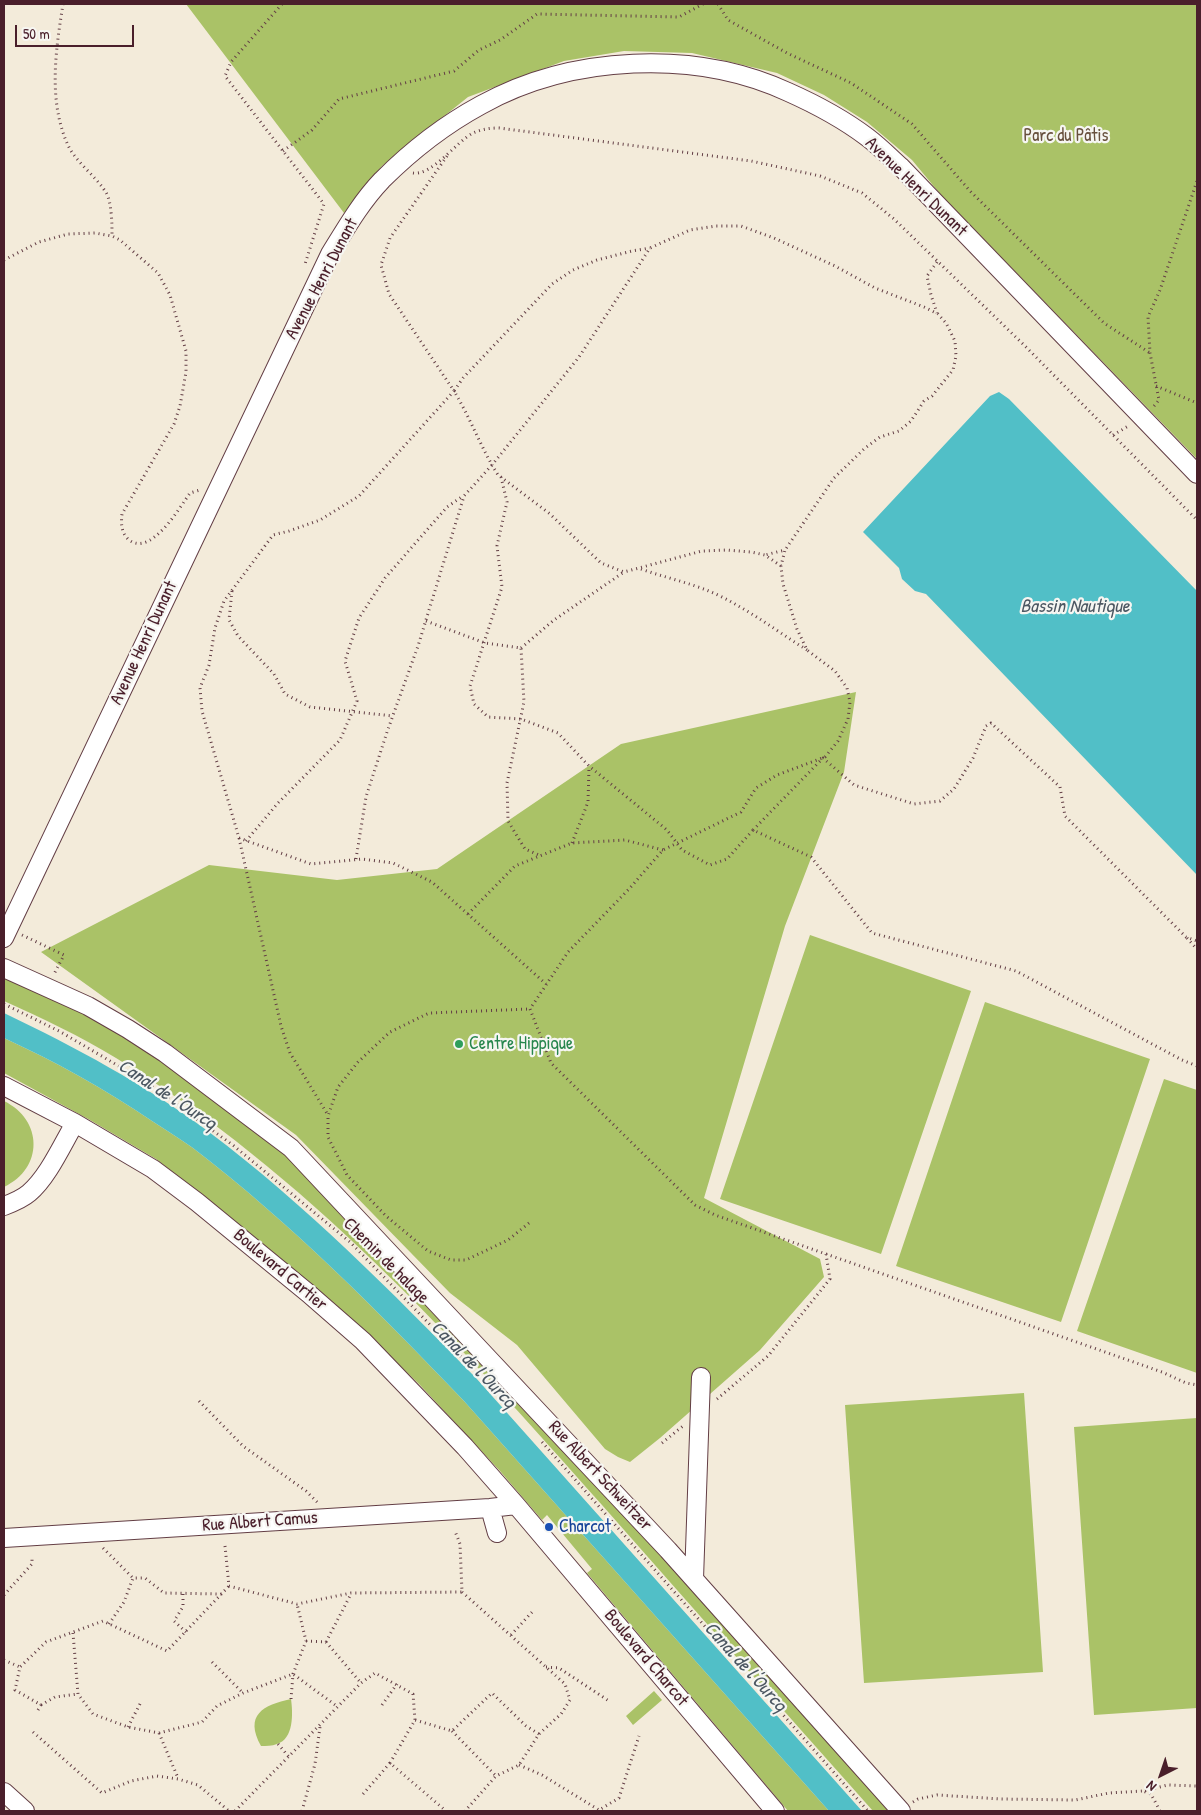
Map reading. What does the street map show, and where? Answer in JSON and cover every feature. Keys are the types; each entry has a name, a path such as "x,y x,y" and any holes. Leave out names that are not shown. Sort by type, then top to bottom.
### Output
{"street":[{"name":"Avenue Henri Dunant","path":"10,938 214,496 330,254 363,203 382,180 406,158 438,132 482,104 527,84 574,71 635,63 682,64 754,79 787,91 821,108 866,137 901,167 1197,474"},
{"name":"Rue Albert Schweitzer","path":"4,968 88,1006 165,1053 291,1148 694,1579 901,1811"},
{"name":"Boulevard Cartier","path":"4,1086 75,1123 153,1169 197,1202 363,1341 412,1390 516,1505"},
{"path":"4,1206 29,1193 38,1183 75,1123"},
{"path":"694,1579 701,1377"},
{"name":"Rue Albert Camus","path":"4,1538 333,1518 367,1510 417,1506 457,1504 490,1508 516,1505"},
{"name":"Boulevard Charcot","path":"516,1505 775,1811"},
{"path":"490,1508 497,1532"},
{"path":"4,1792 25,1811"}],"path":[{"path":"63,4 57,41 55,70 59,118 67,145 107,192 112,236"},
{"path":"282,4 231,62 226,76 324,204 304,267"},
{"path":"283,151 312,130 339,99 454,71 479,50 500,40 537,14 679,17 703,4"},
{"path":"718,4 728,20 787,53 852,83 912,124 970,191 1104,323 1150,353"},
{"path":"412,173 418,174 427,170 460,142 474,133 488,128 500,128 751,161 820,176 862,193 894,220 1025,346 1197,520"},
{"path":"448,154 390,238 381,265 389,294 454,391 492,465 501,477 550,514 601,563 624,572"},
{"path":"1143,417 1159,400 1150,353 1148,317 1160,290 1197,182"},
{"path":"328,1116 290,1053 281,1026 239,838 202,711 200,688 209,665 215,628 224,601 273,535 320,520 359,496 454,391 463,378 552,284 573,270 596,260 650,248 690,230 716,226 741,226 774,238 835,266 875,288 907,299 938,314"},
{"path":"4,260 39,242 68,234 95,233 112,236 120,240 158,274 170,295 186,351 186,372 180,406 174,424 122,514 120,523 123,532 130,540 140,543 148,542 166,526 190,493 202,490 214,496"},
{"path":"246,841 278,803 340,740 356,701 345,661 358,618 391,571 447,507 464,496 492,465 579,357 650,248"},
{"path":"807,650 789,606 783,584 781,566 785,550 834,478 880,437 899,431 911,421 924,401 932,396 953,370 956,356 955,341 946,323 938,314 927,276 937,262"},
{"path":"1156,386 1197,403"},
{"path":"501,477 507,502 497,546 502,587 470,686 474,704 488,717 521,719 558,733 589,766 668,830 682,850 710,865 727,859 838,741 848,719 850,702 847,688 835,671 807,650 725,598 689,582 660,576 640,569"},
{"path":"356,859 366,798 426,621 464,496"},
{"path":"426,621 485,643 521,648 554,620 624,572 702,551 727,550 765,555 781,566"},
{"path":"765,555 785,550"},
{"path":"233,589 228,620 238,636 274,674 285,694 310,707 393,716"},
{"path":"521,648 524,702 507,783 508,822 525,850 541,856"},
{"path":"823,758 854,785 914,804 940,801 954,789 973,758 986,726 991,723 1060,786 1065,816 1197,948"},
{"path":"530,1009 568,952 629,889 663,850 740,812 756,788 777,774 823,758"},
{"path":"572,843 588,802 589,766"},
{"path":"753,830 811,857 872,933 1016,971 1182,1060 1197,1066"},
{"path":"239,838 311,864 356,859 393,863 432,882 546,984"},
{"path":"468,914 515,866 572,843 625,840 663,850"},
{"path":"10,938 19,933 64,955 47,986"},
{"path":"1186,938 1197,941"},
{"name":"Chemin de halage","path":"4,1004 59,1031 146,1082 234,1146 350,1242 475,1371"},
{"path":"529,1223 508,1240 466,1260 451,1260 428,1251 386,1216 347,1175 328,1137 328,1116 338,1088 358,1062 390,1032 429,1013 530,1009"},
{"path":"530,1009 551,1063 695,1205 714,1215 1162,1372 1186,1383 1197,1385"},
{"path":"662,1443 768,1356 830,1279 826,1254"},
{"path":"199,1401 243,1446 306,1491 333,1518"},
{"path":"537,1436 868,1811"},
{"path":"455,1532 460,1544 462,1592"},
{"path":"98,1542 133,1578 145,1578 164,1593 222,1594"},
{"path":"41,1705 15,1690 20,1667 46,1642 103,1621 167,1651 229,1586 226,1546"},
{"path":"4,1595 32,1564 32,1560"},
{"path":"110,1624 124,1602 133,1578"},
{"path":"229,1586 297,1604 351,1593 462,1592 565,1684 570,1700 561,1714 539,1734 519,1765 496,1776 465,1811"},
{"path":"326,1642 351,1593"},
{"path":"183,1594 183,1607 174,1621 186,1632"},
{"path":"291,1699 293,1674 306,1641 297,1604"},
{"path":"511,1636 533,1611"},
{"path":"74,1633 78,1694 93,1714 128,1727 159,1733 202,1722 216,1706 243,1693 293,1674"},
{"path":"306,1641 326,1642 361,1683"},
{"path":"4,1660 20,1667"},
{"path":"212,1662 243,1693"},
{"path":"546,1667 558,1668 608,1700"},
{"path":"235,1811 361,1683 375,1673 413,1694 415,1720 390,1762 363,1794"},
{"path":"293,1674 338,1707"},
{"path":"382,1705 397,1684"},
{"path":"452,1731 492,1693 526,1726 539,1734"},
{"path":"38,1710 41,1705 56,1697 78,1694"},
{"path":"128,1727 141,1702"},
{"path":"415,1720 452,1731 496,1776"},
{"path":"302,1811 315,1764 320,1726"},
{"path":"33,1732 102,1793 131,1781 157,1776 178,1778 198,1785 229,1811"},
{"path":"159,1733 178,1778"},
{"path":"519,1765 542,1775 599,1810 619,1798 638,1736"},
{"path":"278,1744 289,1757"},
{"path":"390,1762 446,1811"},
{"path":"901,1811 918,1798 937,1795 1001,1799 1075,1800 1109,1793 1143,1792 1168,1785 1197,1786"},
{"path":"1143,1792 1151,1794 1160,1811"}],"green space":[{"name":"Parc du Pâtis","path":"186,4 1197,4 1197,459 941,195 912,160 867,122 824,95 777,73 692,53 624,51 564,61 468,97 382,166 344,213"},
{"name":"Centre Hippique","path":"856,692 844,772 785,926 704,1198 820,1259 824,1277 760,1350 630,1462 605,1449 517,1345 450,1293 296,1135 41,952 209,865 337,880 437,869 621,744"},
{"path":"810,935 971,991 881,1254 720,1199"},
{"path":"7,974 94,1014 201,1083 298,1165 543,1422 890,1811 873,1811 547,1443 434,1321 375,1263 314,1206 251,1153 185,1103 102,1050 4,1001 4,982"},
{"path":"985,1002 1150,1059 1061,1322 896,1266"},
{"path":"4,1038 61,1066 98,1087 193,1148 265,1207 333,1269 400,1334 464,1401 829,1811 788,1811 587,1573 592,1569 547,1515 542,1520 500,1471 419,1384 335,1304 156,1159 4,1073"},
{"path":"1164,1079 1197,1090 1197,1373 1077,1331"},
{"path":"4,1101 17,1109 26,1120 32,1132 34,1144 32,1156 26,1168 17,1179 4,1187"},
{"path":"1024,1393 1043,1672 864,1683 845,1405"},
{"path":"1197,1418 1197,1708 1094,1715 1074,1427"},
{"path":"654,1691 662,1700 633,1725 626,1716"},
{"path":"291,1699 292,1718 287,1737 277,1744 261,1746 256,1735 255,1726 259,1713 265,1708 281,1701"}],"water":[{"name":"Bassin Nautique","path":"999,392 1009,399 1197,591 1197,875 926,594 915,591 902,579 899,568 863,532 990,396"},
{"path":"4,1013 57,1039 160,1098 245,1160 314,1219 412,1313 476,1378 862,1811 829,1811 464,1401 400,1334 333,1269 265,1207 188,1145 98,1087 61,1066 4,1038"}],"place":[{"name":"Centre Hippique","path":"459,1044"},
{"name":"Charcot","path":"549,1527"}],"water label":[{"name":"Canal de l'Ourcq","path":"167,1095"},
{"name":"Canal de l'Ourcq","path":"473,1365"},
{"name":"Canal de l'Ourcq","path":"745,1667"}]}
